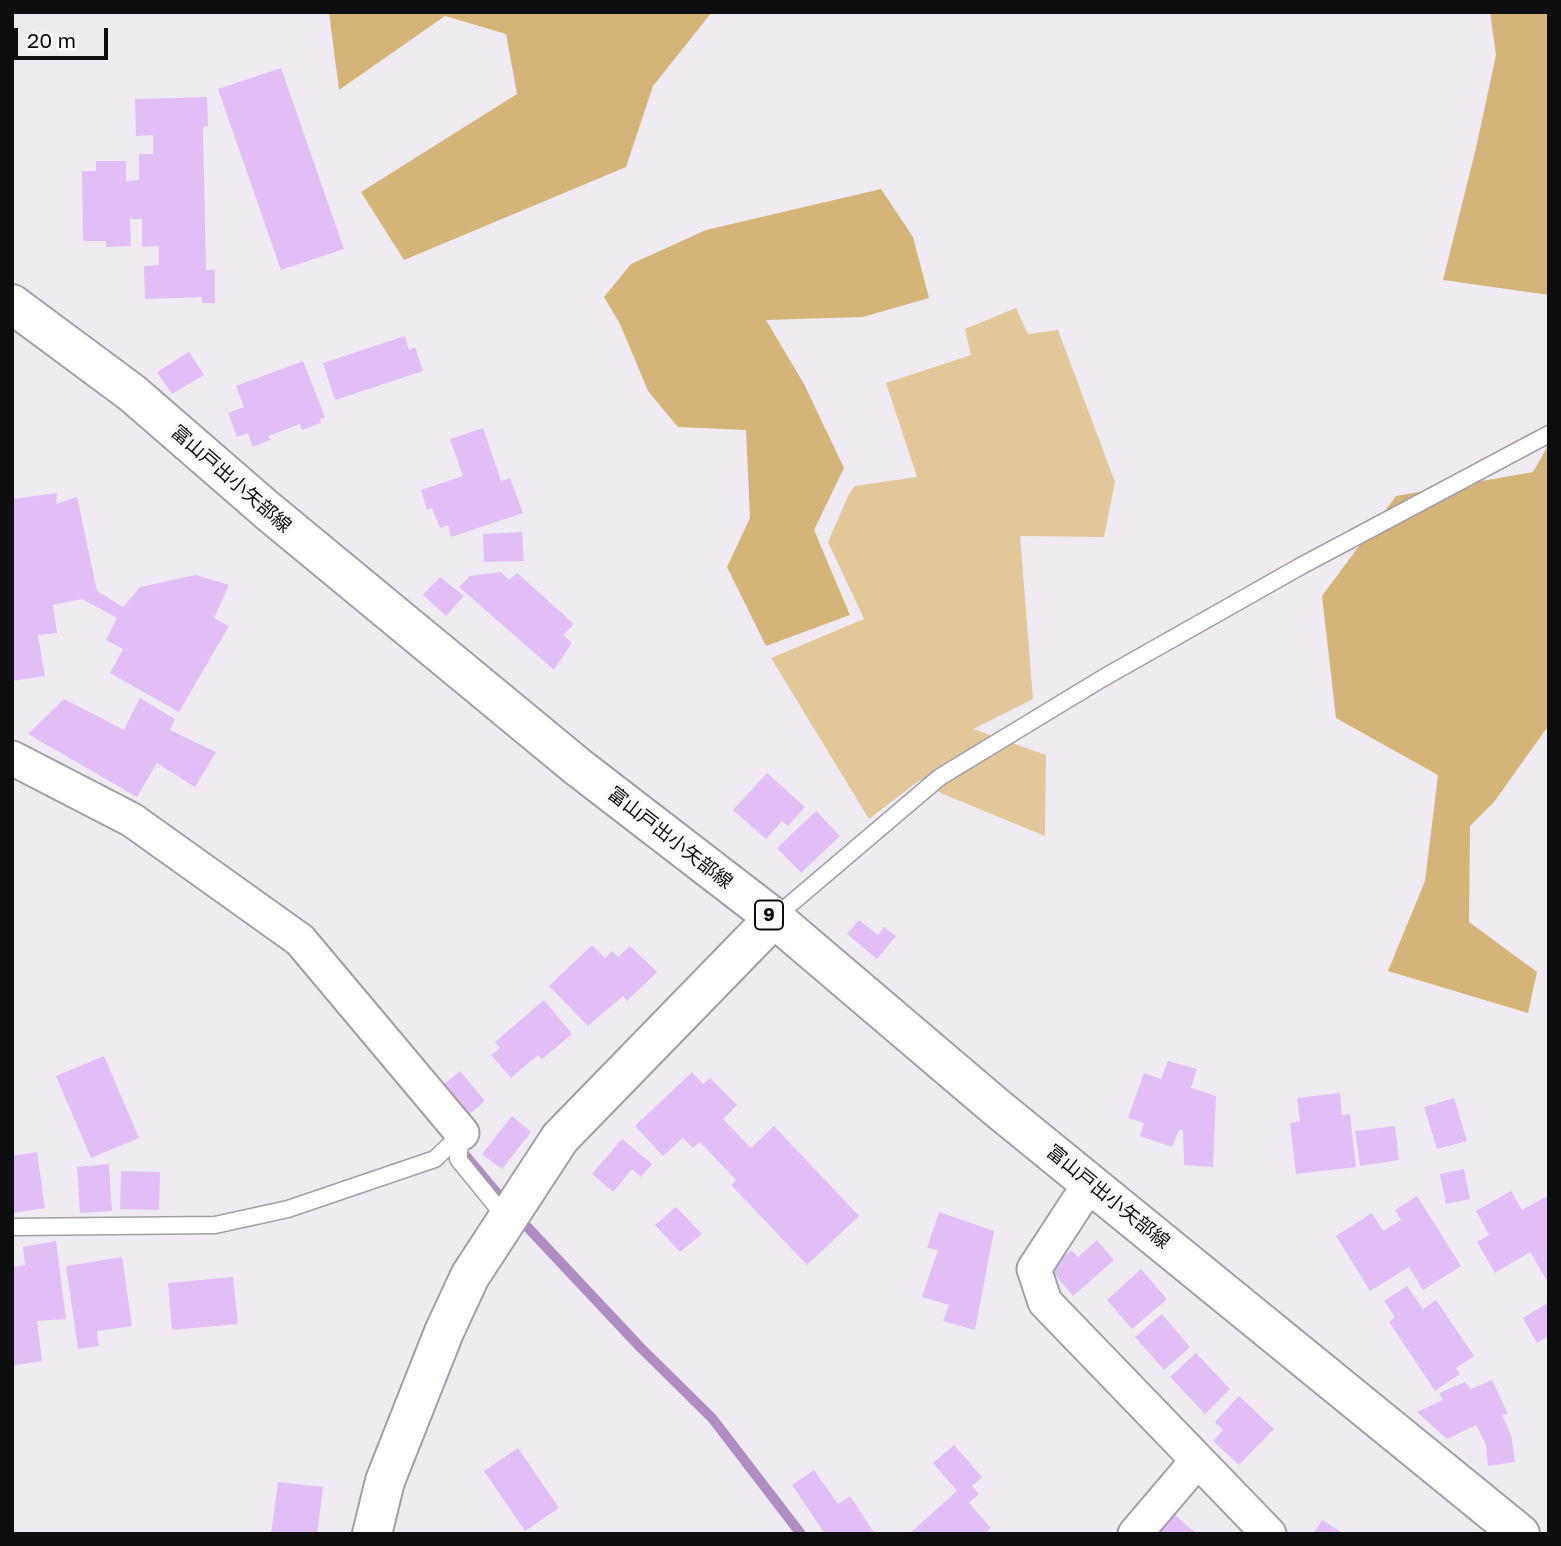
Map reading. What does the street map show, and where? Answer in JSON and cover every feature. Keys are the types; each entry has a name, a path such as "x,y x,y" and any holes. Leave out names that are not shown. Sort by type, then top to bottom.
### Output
{"main road":[{"name":"富山戸出小矢部線","path":"12,304 132,393 268,511 578,767 774,918 996,1107 1520,1534"},
{"path":"372,1534 385,1481 444,1332 470,1276 560,1138 774,918"}],"street":[{"path":"12,758 132,820 300,940 461,1133"},
{"path":"1092,1184 1077,1202 1034,1269 1045,1302 1269,1534"},
{"path":"1135,1534 1198,1461"}],"lane":[{"path":"774,918 940,777 1103,678 1278,579 1549,434"},
{"path":"461,1133 458,1158 508,1219"},
{"path":"12,1227 215,1225 288,1209 435,1159 461,1133"}],"shaded area":[{"path":"329,12 712,12 653,86 626,167 404,260 361,192 517,94 506,34 445,16 339,90"},
{"path":"1490,12 1549,12 1549,295 1443,280 1496,55"},
{"path":"881,189 913,237 929,298 863,317 766,320 804,384 844,468 814,530 850,615 766,646 727,567 750,518 746,430 678,427 648,391 620,324 604,297 631,264 706,230"},
{"path":"1016,308 1028,334 1058,330 1115,482 1104,537 1020,536 1033,699 973,729 1046,755 1045,836 943,794 920,780 869,819 771,658 864,619 828,542 855,486 917,477 886,383 971,355 965,329"},
{"path":"1549,444 1549,729 1546,729 1494,802 1470,826 1469,922 1537,972 1528,1013 1388,971 1425,881 1438,775 1336,718 1322,596 1396,496 1533,472"}],"building":[{"path":"281,68 344,249 281,270 218,89"},
{"path":"207,97 208,126 203,127 206,270 215,270 215,303 202,303 202,297 145,299 144,266 159,265 159,246 142,247 142,219 130,219 131,246 106,247 106,241 83,241 82,171 96,171 96,161 126,161 126,181 139,180 139,154 153,154 153,135 136,136 135,99"},
{"path":"405,336 409,350 415,347 423,371 335,400 323,363"},
{"path":"189,352 204,375 172,394 157,372"},
{"path":"303,361 325,417 320,419 321,423 302,430 300,424 268,436 270,440 253,447 248,433 237,437 228,413 244,407 236,386"},
{"path":"483,428 501,481 510,478 523,513 451,537 448,525 440,528 432,508 427,510 421,490 463,476 450,439"},
{"path":"57,493 56,504 77,497 97,591 123,607 140,587 196,575 229,585 214,618 229,626 179,712 110,673 123,649 106,640 117,618 82,599 53,605 57,633 38,635 45,676 12,681 12,499"},
{"path":"522,532 524,561 484,562 483,534"},
{"path":"501,572 509,580 517,573 574,624 563,635 572,643 554,670 459,587 470,576"},
{"path":"440,577 464,596 446,616 423,595"},
{"path":"140,698 175,719 170,730 216,752 195,787 157,763 137,797 28,734 64,699 124,730"},
{"path":"767,773 805,807 788,826 782,821 766,839 733,810"},
{"path":"816,811 840,836 801,873 777,848"},
{"path":"859,920 878,935 884,927 896,936 877,959 847,934"},
{"path":"592,945 605,958 612,951 618,957 630,946 657,972 627,1001 623,996 588,1026 549,986"},
{"path":"544,1000 572,1034 542,1059 538,1055 511,1078 491,1055 500,1048 495,1042"},
{"path":"104,1056 139,1138 91,1158 56,1076"},
{"path":"1168,1061 1197,1069 1191,1088 1216,1096 1213,1167 1184,1165 1183,1130 1179,1130 1172,1147 1140,1136 1144,1123 1128,1118 1144,1073 1161,1079"},
{"path":"460,1071 485,1101 466,1117 441,1087"},
{"path":"692,1072 703,1084 710,1078 737,1105 723,1119 751,1148 774,1126 859,1216 807,1265 731,1185 736,1180 700,1142 693,1148 683,1138 663,1156 635,1126"},
{"path":"1340,1093 1342,1115 1350,1114 1356,1167 1296,1174 1290,1123 1300,1121 1297,1098"},
{"path":"1454,1098 1467,1141 1437,1149 1424,1107"},
{"path":"512,1116 531,1132 502,1169 482,1154"},
{"path":"1395,1126 1399,1160 1360,1166 1355,1131"},
{"path":"622,1139 652,1164 641,1177 632,1169 613,1192 592,1174"},
{"path":"37,1152 45,1208 12,1213 12,1156"},
{"path":"109,1164 112,1211 80,1213 77,1167"},
{"path":"1464,1169 1470,1199 1446,1204 1440,1174"},
{"path":"121,1171 160,1172 159,1210 120,1209"},
{"path":"1511,1191 1522,1210 1549,1195 1549,1284 1530,1252 1495,1273 1477,1242 1489,1235 1476,1211"},
{"path":"1417,1196 1461,1266 1423,1290 1409,1267 1370,1291 1336,1236 1372,1213 1383,1231 1401,1220 1395,1210"},
{"path":"676,1207 702,1234 680,1252 655,1225"},
{"path":"939,1212 994,1231 975,1330 943,1321 949,1305 922,1297 938,1250 927,1248"},
{"path":"1097,1240 1114,1260 1073,1296 1050,1269 1071,1250 1078,1257"},
{"path":"56,1241 66,1319 37,1321 42,1361 15,1365 12,1371 12,1260 15,1267 25,1265 23,1247"},
{"path":"122,1257 132,1326 97,1331 99,1346 78,1349 66,1266"},
{"path":"1141,1269 1167,1299 1132,1329 1107,1300"},
{"path":"233,1277 238,1324 172,1330 168,1283"},
{"path":"1407,1286 1423,1309 1436,1300 1474,1356 1456,1368 1460,1374 1435,1391 1389,1322 1395,1317 1384,1301"},
{"path":"1549,1302 1549,1336 1537,1343 1523,1318"},
{"path":"1162,1314 1190,1347 1164,1370 1135,1337"},
{"path":"1196,1353 1230,1389 1205,1414 1170,1377"},
{"path":"1492,1380 1508,1414 1502,1415 1511,1435 1515,1462 1488,1466 1486,1445 1476,1425 1447,1439 1417,1412 1443,1400 1439,1393 1465,1382 1471,1389"},
{"path":"1239,1396 1274,1429 1239,1465 1213,1441 1223,1430 1215,1422"},
{"path":"954,1445 982,1477 972,1486 979,1494 969,1503 991,1528 984,1534 909,1534 957,1491 933,1463"},
{"path":"518,1448 559,1508 525,1531 484,1471"},
{"path":"814,1470 838,1504 850,1496 875,1534 825,1534 792,1485"},
{"path":"278,1482 323,1487 317,1534 271,1534"},
{"path":"1174,1514 1197,1534 1157,1534"},
{"path":"1322,1520 1344,1534 1313,1534"}],"waterway":[{"path":"465,1155 507,1205"},
{"path":"517,1216 640,1347 712,1418 801,1534"}]}
